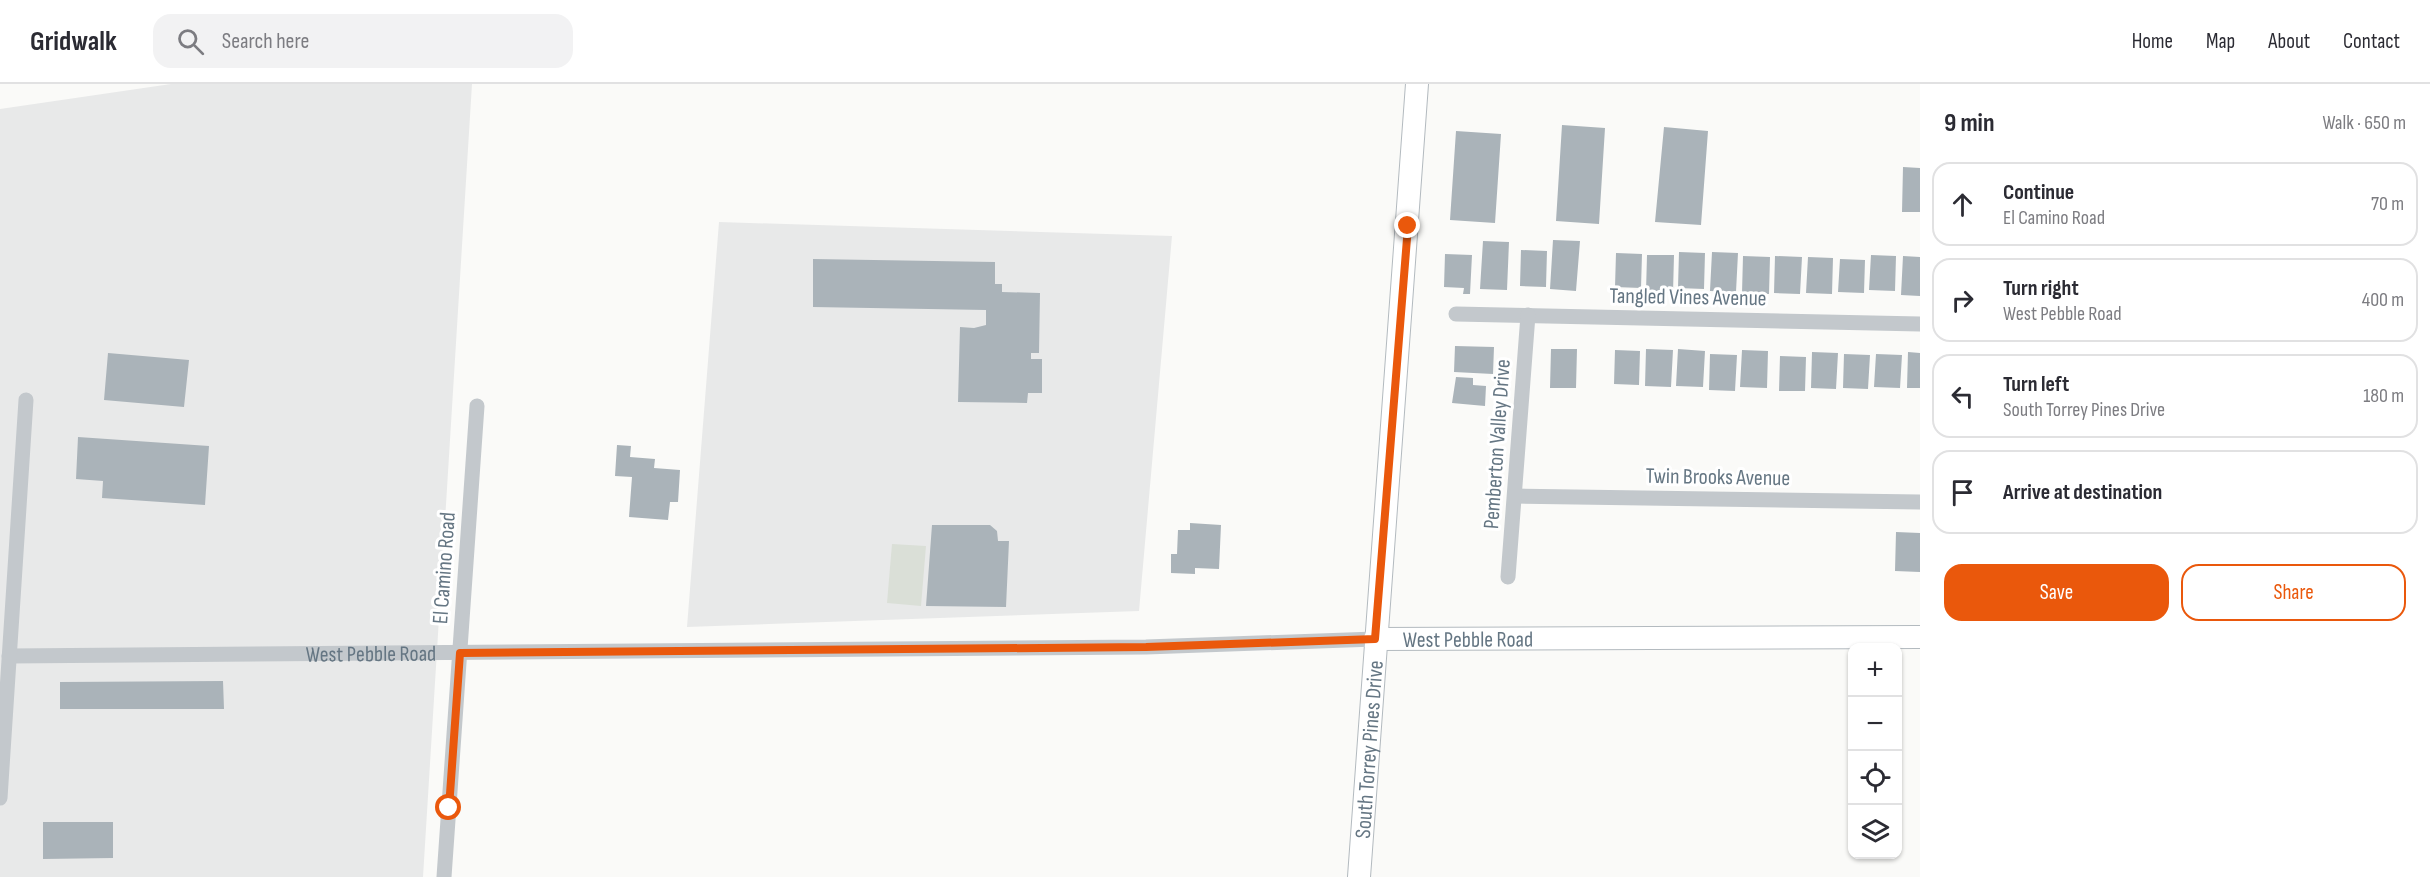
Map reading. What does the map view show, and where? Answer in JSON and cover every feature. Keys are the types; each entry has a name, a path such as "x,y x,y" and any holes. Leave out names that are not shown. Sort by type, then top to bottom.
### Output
{"street":[{"name":"South Torrey Pines Drive","path":"1359,877 1418,84"},
{"name":"Tangled Vines Avenue","path":"1456,314 1920,324"},
{"name":"Pemberton Valley Drive","path":"1508,576 1528,315"},
{"path":"0,798 26,399"},
{"name":"El Camino Road","path":"444,877 477,406"},
{"name":"Twin Brooks Avenue","path":"1515,496 1920,502"},
{"name":"West Pebble Road","path":"9,657 1146,647 1375,639 1920,637"}],"shaded area":[{"path":"171,84 472,84 423,877 0,877 0,109"},
{"path":"719,222 1172,236 1139,611 687,627"},
{"path":"892,544 926,546 921,606 887,603"}],"building":[{"path":"1562,125 1605,128 1599,224 1556,221"},
{"path":"1664,127 1708,131 1701,225 1655,222"},
{"path":"1456,131 1501,134 1495,223 1450,220"},
{"path":"1903,167 1920,168 1920,212 1902,212"},
{"path":"1553,240 1580,241 1576,291 1550,289"},
{"path":"1483,241 1509,242 1507,290 1480,289"},
{"path":"1521,250 1547,251 1546,287 1520,286"},
{"path":"1679,252 1705,253 1704,289 1678,288"},
{"path":"1712,252 1738,253 1736,292 1710,291"},
{"path":"1616,253 1642,254 1641,288 1615,287"},
{"path":"1445,254 1472,255 1470,294 1463,294 1464,288 1444,287"},
{"path":"1647,255 1674,255 1673,293 1646,292"},
{"path":"1871,255 1896,256 1895,291 1869,290"},
{"path":"1743,256 1770,257 1769,294 1742,293"},
{"path":"1775,256 1802,257 1800,294 1774,293"},
{"path":"1903,256 1920,257 1920,296 1901,295"},
{"path":"1808,257 1833,258 1832,294 1806,293"},
{"path":"813,259 995,262 995,284 1002,284 1002,292 1040,293 1039,353 1031,353 1031,359 1042,359 1042,393 1028,393 1027,403 958,402 960,327 974,328 986,325 986,310 813,307"},
{"path":"1840,259 1865,260 1864,293 1838,292"},
{"path":"1455,346 1494,347 1493,374 1454,372"},
{"path":"1551,349 1577,349 1576,388 1550,388"},
{"path":"1646,349 1673,350 1671,387 1645,386"},
{"path":"1678,349 1705,351 1703,387 1676,386"},
{"path":"1615,350 1640,351 1639,385 1614,384"},
{"path":"1742,350 1768,351 1767,388 1740,387"},
{"path":"1812,352 1838,353 1836,389 1811,388"},
{"path":"1908,352 1920,353 1920,388 1907,388"},
{"path":"108,353 189,360 184,407 104,400"},
{"path":"1710,354 1737,355 1735,391 1709,390"},
{"path":"1844,354 1870,355 1868,389 1843,388"},
{"path":"1876,354 1902,355 1900,388 1874,387"},
{"path":"1780,356 1806,357 1805,391 1779,391"},
{"path":"1456,377 1473,378 1473,385 1486,386 1485,406 1452,403"},
{"path":"78,437 209,446 205,505 102,498 103,481 76,479"},
{"path":"617,445 631,446 630,457 655,459 654,468 680,470 678,502 670,502 668,520 629,517 632,477 615,476"},
{"path":"1190,523 1221,525 1219,569 1195,568 1195,574 1171,573 1171,554 1177,554 1178,530 1190,530"},
{"path":"932,525 990,525 997,531 998,541 1009,541 1006,607 926,606"},
{"path":"1896,532 1920,533 1920,572 1895,571"},
{"path":"223,681 224,709 60,709 60,682"},
{"path":"43,822 113,822 113,858 43,859"}],"route":[{"path":"449,808 460,653 1146,647 1375,639 1408,226"}]}
